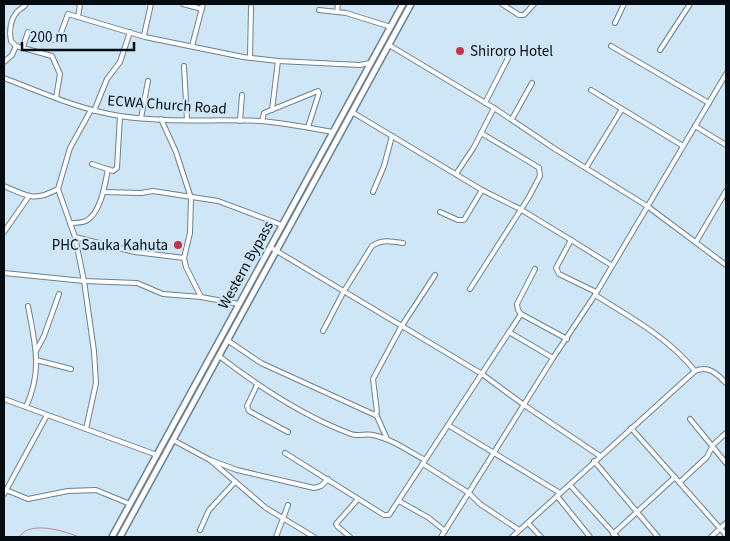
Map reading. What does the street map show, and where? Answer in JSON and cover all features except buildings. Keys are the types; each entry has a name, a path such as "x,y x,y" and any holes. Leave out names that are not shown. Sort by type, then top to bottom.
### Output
{"main road":[{"name":"Western Bypass","path":"112,537 403,4"},
{"name":"Western Bypass","path":"120,537 411,4"}],"street":[{"path":"26,4 24,8 17,12 10,28 11,41 16,46 52,56 60,74 56,98"},
{"path":"78,17 80,4"},
{"path":"144,35 151,4"},
{"path":"183,4 202,9"},
{"path":"192,46 203,4"},
{"path":"337,12 338,4"},
{"path":"502,4 519,15 524,14 534,4"},
{"path":"615,23 624,4"},
{"path":"660,50 690,4"},
{"path":"250,58 251,7"},
{"path":"318,10 337,12 391,27"},
{"path":"23,48 28,32 57,42 66,15 130,32 250,58 360,65 370,63"},
{"path":"86,429 97,378 84,281 75,237 58,189 70,148 93,111 107,79 120,62 130,32"},
{"path":"389,45 512,119 648,206 726,265"},
{"path":"4,62 12,55 16,46"},
{"path":"611,46 709,103"},
{"path":"485,103 509,56"},
{"path":"272,110 278,61"},
{"path":"360,65 364,74"},
{"path":"184,66 187,120"},
{"path":"441,537 595,294 726,74"},
{"name":"ECWA Church Road","path":"4,77 93,111 120,116 262,122 333,132"},
{"path":"141,118 148,81"},
{"path":"512,119 532,83"},
{"path":"591,90 683,146"},
{"path":"262,122 263,114 318,91 308,127"},
{"path":"240,121 242,95"},
{"path":"456,174 474,147 494,108"},
{"path":"586,168 622,109"},
{"path":"352,112 611,265"},
{"path":"92,164 113,171 117,168 120,116"},
{"path":"161,119 176,152 191,198 190,233 184,258 188,272 201,297"},
{"path":"695,126 726,145"},
{"path":"470,289 540,176 539,168 522,155 481,133"},
{"path":"373,192 384,166 392,136"},
{"path":"70,224 88,220 98,205 108,169"},
{"path":"4,186 29,196 39,197 58,189"},
{"path":"440,212 458,220 464,220 482,190"},
{"path":"103,192 141,193 153,191 218,201 282,225"},
{"path":"696,242 726,191"},
{"path":"4,232 29,196"},
{"path":"75,237 135,252 184,258"},
{"path":"323,331 372,246 386,240 402,243"},
{"path":"571,240 556,268 559,274 595,294 646,327 674,348 695,371"},
{"path":"270,247 482,374 600,456"},
{"path":"535,269 517,304 518,310 521,314 566,339"},
{"path":"4,273 84,281 137,283 163,294 201,297 239,304"},
{"path":"387,438 376,414 373,379 401,327 435,275"},
{"path":"36,351 44,336 60,294"},
{"path":"26,407 35,386 36,360 28,306"},
{"path":"285,453 386,516 389,515 521,314"},
{"path":"509,332 553,358"},
{"path":"228,340 261,363 372,414 376,414"},
{"path":"219,356 257,385 318,419 353,436 371,434 387,438 469,493 480,504 519,530"},
{"path":"36,360 71,369"},
{"path":"512,537 695,371 709,369 717,374 726,384"},
{"path":"257,385 248,406 249,410 288,432"},
{"path":"4,399 157,455"},
{"path":"47,415 5,492 28,499 68,491 96,490 130,504"},
{"path":"690,419 726,463"},
{"path":"448,425 559,495 590,537"},
{"path":"631,428 726,535"},
{"path":"680,482 707,456 713,445 726,433"},
{"path":"173,440 210,460 237,470 314,488 321,486 328,479"},
{"path":"210,460 266,508 314,537"},
{"path":"594,461 658,537"},
{"path":"570,485 615,536 636,513 675,477"},
{"path":"200,530 209,510 235,482"},
{"path":"350,537 336,524 358,499"},
{"path":"398,501 431,519 444,531"},
{"path":"276,537 288,505"},
{"path":"528,523 541,537"},
{"path":"711,537 726,523"}],"waterway":[{"path":"18,537 24,532 36,528 59,530 79,537"}],"place":[{"name":"Shiroro Hotel","path":"460,51"},
{"name":"PHC Sauka Kahuta","path":"178,245"}]}
